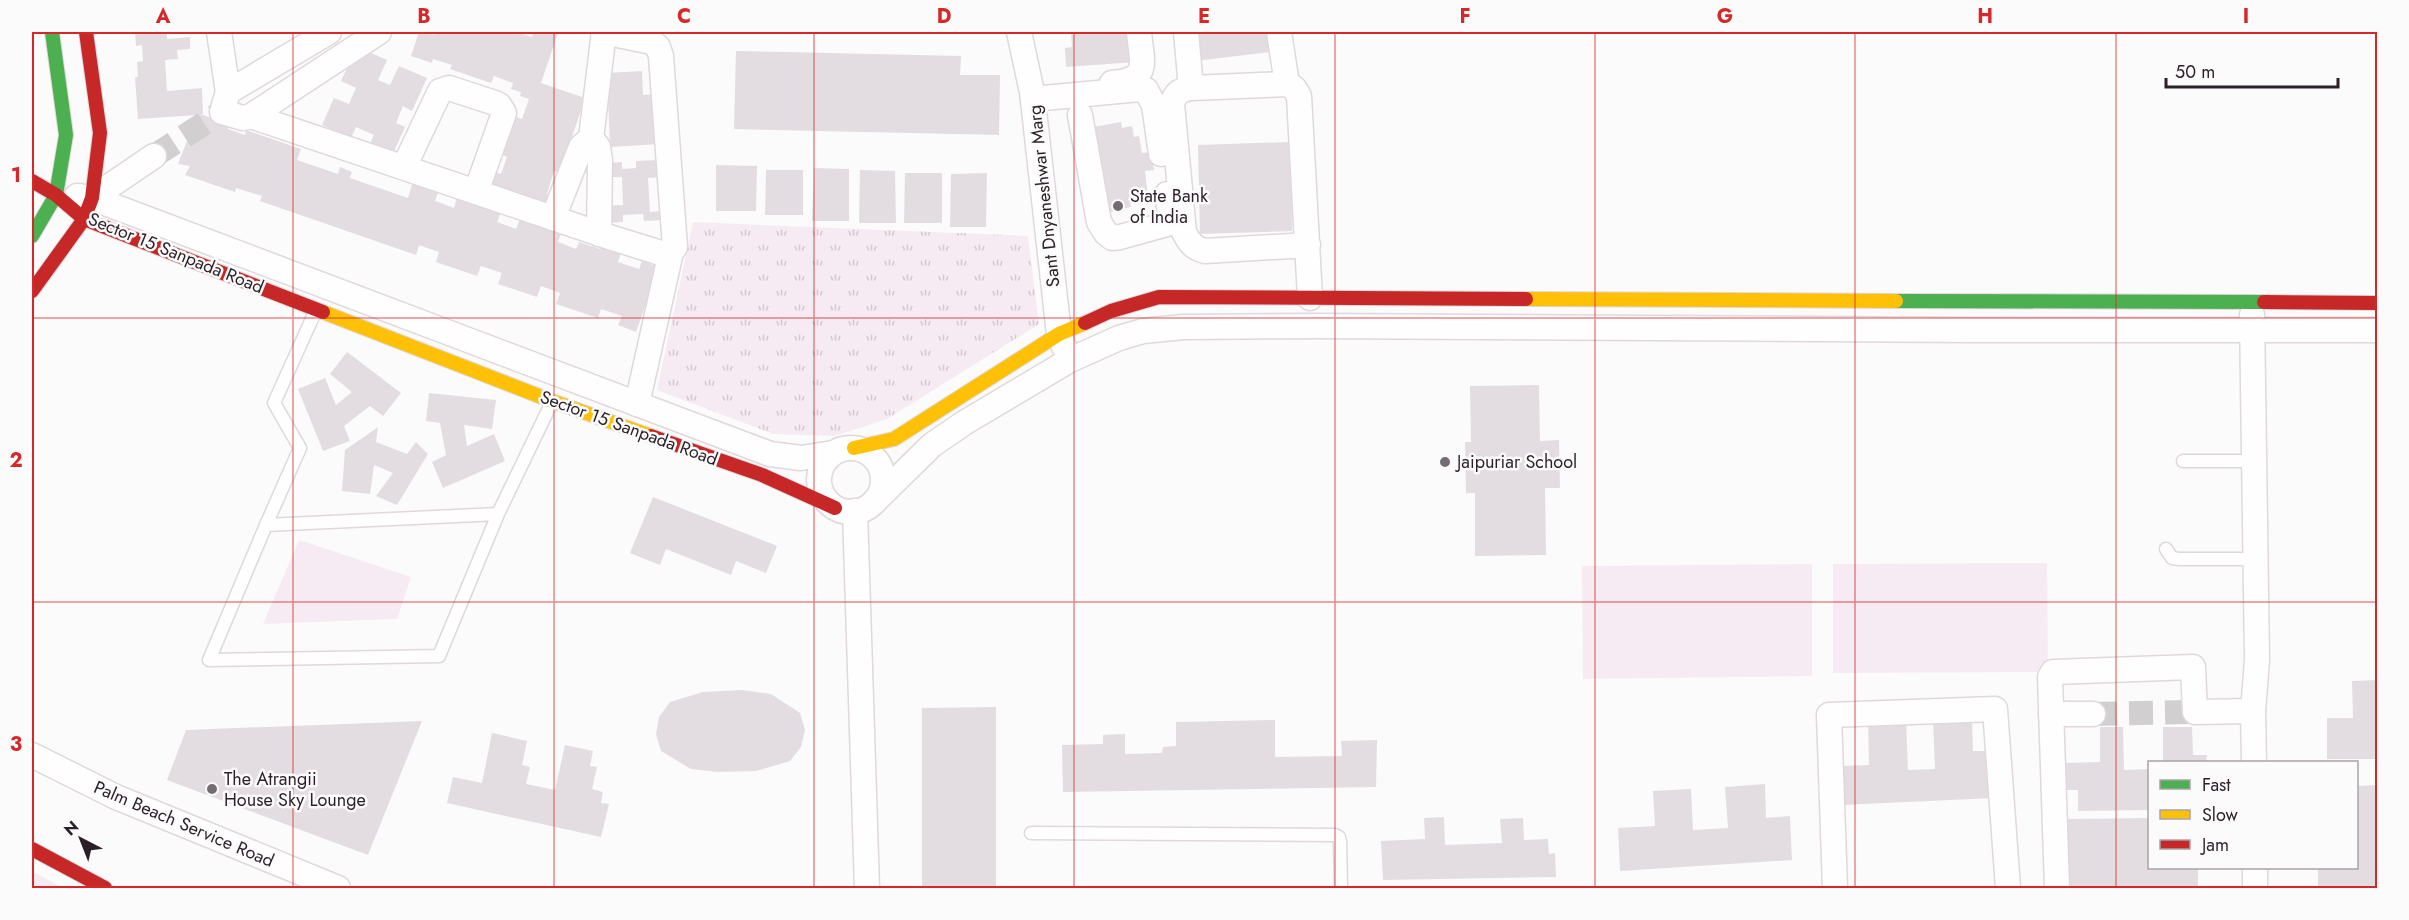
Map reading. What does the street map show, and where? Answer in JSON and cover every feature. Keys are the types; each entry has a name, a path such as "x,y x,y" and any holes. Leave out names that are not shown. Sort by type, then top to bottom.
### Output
{"street":[{"path":"32,236 56,195 66,135 52,32"},
{"path":"86,32 100,133 88,208"},
{"path":"219,32 228,92 222,112 243,118 251,116 379,32"},
{"path":"228,92 329,32"},
{"path":"553,218 581,147 591,138 604,32 652,42 658,47 661,56 675,247 671,252 637,404"},
{"name":"Sant Dnyaneshwar Marg","path":"1018,32 1032,96 1059,334 1070,360"},
{"path":"1032,96 1130,81 1139,74 1142,66 1139,32"},
{"path":"1186,32 1191,88"},
{"path":"1280,32 1287,84"},
{"path":"1308,245 1205,251 1196,249 1189,242 1184,232 1172,104 1175,95 1182,89 1287,84 1294,88 1299,96 1308,245 1311,298"},
{"path":"404,167 436,95 440,91 449,88 495,103 504,113 476,192"},
{"path":"1032,96 1146,90 1154,105 1171,220 1167,224 1120,237 1112,238 1106,233 1099,222 1080,115"},
{"path":"251,116 599,234 664,254 671,252"},
{"path":"591,138 598,147 600,160 599,234"},
{"path":"32,291 88,208 154,156"},
{"path":"32,181 56,195"},
{"name":"Sector 15 Sanpada Road","path":"56,195 316,309 552,401 854,507"},
{"name":"Sector 15 Sanpada Road","path":"88,208 637,404 770,454 801,458 844,450"},
{"path":"854,507 827,501 821,491 819,481 820,470 825,460 844,450 894,439 1059,334 1111,311 1159,297 2378,303"},
{"path":"2252,303 2257,660 2253,711 2254,761"},
{"path":"854,507 932,445 964,423 1070,360 1119,338 1143,331 1184,327 2378,330"},
{"path":"844,450 864,450 873,456 882,474 883,484 854,507"},
{"path":"854,507 867,888"},
{"path":"2057,888 2050,676 2053,672 2193,667 2195,712 2253,711"},
{"path":"1835,888 1829,715 1995,709 2008,888"},
{"path":"2051,714 2093,714"},
{"name":"Palm Beach Service Road","path":"32,755 116,797 338,888"},
{"path":"32,849 105,888"},
{"path":"2255,869 2255,888"}],"lane":[{"path":"316,309 274,403 300,448 209,660 439,656 498,514 552,401"},
{"path":"2183,462 2253,461"},
{"path":"266,525 498,514"},
{"path":"2166,549 2172,558 2179,560 2256,559"},
{"path":"1031,833 1335,834 1339,837 1340,842 1341,888"}],"green space":[{"path":"693,222 1028,236 1039,324 887,419 835,436 773,434 657,390"},
{"path":"299,540 411,577 397,619 263,624"},
{"path":"2047,563 2048,672 1833,673 1833,564"},
{"path":"1812,564 1812,676 1583,679 1582,566"},
{"path":"32,871 63,888 32,888"}],"building":[{"path":"135,32 167,32 167,39 190,37 190,49 177,50 178,59 165,60 167,91 202,88 203,114 200,114 229,124 228,129 245,135 246,130 301,149 297,160 338,174 340,167 352,172 350,178 408,198 413,182 439,190 435,201 454,208 457,197 501,212 497,222 516,229 520,219 561,233 558,242 576,249 579,242 621,253 618,262 639,269 642,261 659,267 636,332 618,325 622,316 601,309 598,318 556,304 560,293 541,286 537,297 498,284 502,273 481,266 477,276 436,262 439,252 419,245 416,255 260,201 262,196 236,188 235,192 185,175 190,166 178,164 197,115 138,119 135,77 138,77 137,62 143,61 142,45 136,46"},
{"path":"419,32 435,35 436,32 515,32 532,37 533,32 558,33 541,83 585,98 560,173 554,171 547,194 552,196 546,213 518,203 522,193 512,190 509,200 488,193 495,172 501,174 507,157 501,154 504,144 506,145 516,117 522,119 529,99 520,96 521,92 511,89 513,83 494,76 491,83 450,69 452,65 433,59 432,63 411,56"},
{"path":"1071,32 1134,32 1136,62 1066,67 1065,48 1072,47"},
{"path":"1194,32 1276,32 1278,51 1196,61"},
{"path":"357,47 387,60 378,80 390,85 399,66 427,78 412,111 403,106 396,123 405,127 392,156 369,146 374,135 356,127 351,138 322,125 334,98 349,104 356,88 341,81"},
{"path":"736,51 961,56 960,75 1000,75 999,135 734,129"},
{"path":"642,71 643,95 659,94 661,144 610,147 607,73"},
{"path":"1121,122 1122,128 1132,126 1134,137 1139,136 1142,153 1151,152 1154,170 1145,171 1148,198 1130,201 1131,207 1105,213 1088,128"},
{"path":"1291,142 1292,231 1200,234 1198,145"},
{"path":"659,160 660,177 648,178 650,212 661,211 662,220 644,221 643,214 623,215 623,222 608,223 607,206 623,205 622,177 608,177 607,163 622,162 622,169 636,168 636,161"},
{"path":"716,165 757,166 756,211 716,211"},
{"path":"814,168 849,169 849,221 812,221"},
{"path":"766,170 803,170 803,215 765,215"},
{"path":"860,170 895,171 896,223 859,223"},
{"path":"905,173 942,173 942,223 904,223"},
{"path":"987,173 986,227 950,227 951,174"},
{"path":"347,352 401,393 383,416 370,406 344,426 350,441 323,451 298,389 325,378 336,405 352,392 330,374"},
{"path":"1539,385 1540,441 1559,440 1560,488 1545,488 1546,555 1475,556 1475,493 1466,493 1465,442 1471,442 1470,386"},
{"path":"429,393 496,400 492,429 464,425 467,446 494,434 505,461 443,488 432,462 446,455 440,423 426,421"},
{"path":"378,427 376,442 407,454 416,442 428,454 397,505 376,496 393,473 374,465 370,494 342,491 345,450"},
{"path":"653,497 777,546 766,573 736,561 731,575 666,549 660,565 630,553"},
{"path":"2378,680 2378,759 2327,759 2327,718 2353,718 2352,681"},
{"path":"742,690 771,694 800,713 805,730 801,747 790,761 756,771 717,772 691,769 661,751 656,734 659,717 670,702 703,692"},
{"path":"996,707 996,888 922,888 922,708"},
{"path":"1972,718 1973,751 1992,751 1993,798 1842,805 1840,766 1869,765 1868,720 1906,719 1908,770 1935,769 1933,720"},
{"path":"1275,720 1275,757 1342,756 1341,741 1377,740 1376,787 1063,792 1062,745 1103,744 1103,735 1125,734 1125,754 1162,753 1163,747 1176,746 1176,722"},
{"path":"422,721 368,855 167,780 186,730"},
{"path":"2100,727 2123,727 2124,770 2148,769 2148,810 2078,811 2078,790 2064,790 2064,763 2100,762"},
{"path":"2163,727 2192,727 2193,755 2207,755 2206,761 2163,761"},
{"path":"492,733 527,741 522,765 530,767 526,784 555,790 565,745 593,751 590,766 597,767 592,789 603,792 601,803 609,804 601,837 447,803 453,777 482,783"},
{"path":"1765,784 1766,818 1790,816 1792,860 1620,871 1618,828 1655,826 1653,791 1691,789 1693,830 1728,828 1725,787"},
{"path":"2378,785 2378,888 2318,888 2318,869 2358,869 2358,786"},
{"path":"1444,817 1445,845 1502,843 1500,819 1523,818 1524,840 1548,839 1549,854 1555,853 1556,877 1383,880 1381,841 1425,839 1424,818"},
{"path":"2148,818 2148,869 2198,869 2198,888 2068,888 2068,819"}],"tunnel":[{"path":"154,156 222,112"},
{"path":"2093,714 2195,712"}],"traffic: fast":[{"path":"32,236 56,195 66,135 52,32"},
{"path":"1896,301 2264,302"}],"traffic: slow":[{"path":"1526,299 1896,301"},
{"path":"323,312 552,401 651,436"},
{"path":"854,448 894,439 1059,334 1085,323"}],"traffic: jam":[{"path":"32,291 84,219 92,198 100,133 86,32"},
{"path":"32,181 56,195 84,219 323,312"},
{"path":"1085,323 1111,311 1159,297 1526,299"},
{"path":"2264,302 2378,303"},
{"path":"651,436 762,475 835,508"},
{"path":"32,849 105,888"}],"place":[{"name":"State Bank of India","path":"1118,206"},
{"name":"Jaipuriar School","path":"1445,462"},
{"name":"The Atrangii House Sky Lounge","path":"212,789"}]}
